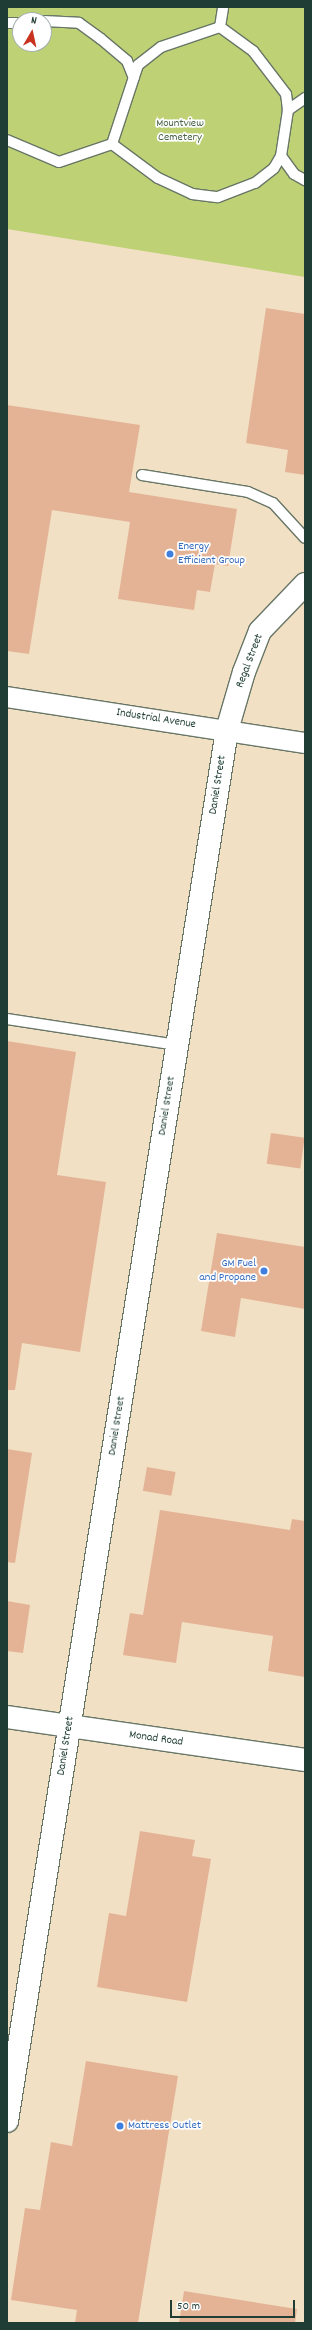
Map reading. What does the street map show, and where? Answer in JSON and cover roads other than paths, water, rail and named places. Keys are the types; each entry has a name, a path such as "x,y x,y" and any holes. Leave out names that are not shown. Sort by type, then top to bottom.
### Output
{"street":[{"name":"Regal Street","path":"227,730 244,672 260,631 305,584"},
{"name":"Industrial Avenue","path":"7,696 305,743"},
{"name":"Daniel Street","path":"7,2121 227,730"},
{"name":"Monad Road","path":"7,1717 305,1760"}],"lane":[{"path":"220,27 224,7"},
{"path":"52,21 79,23 102,38 127,61 134,78"},
{"path":"112,144 138,65 161,47 220,27"},
{"path":"112,144 158,178 192,194 218,197 255,182 274,168 281,156 288,110 286,94 252,51 220,27"},
{"path":"288,110 305,98"},
{"path":"7,140 59,162 112,144"},
{"path":"281,156 294,174 305,180"},
{"path":"142,475 248,492 273,504 305,538"},
{"path":"7,1019 177,1045"}],"place":[{"name":"Energy Efficient Group","path":"170,554"},
{"name":"GM Fuel and Propane","path":"264,1271"},
{"name":"Mattress Outlet","path":"120,2126"}],"park label":[{"name":"Mountview Cemetery","path":"180,131"}]}
